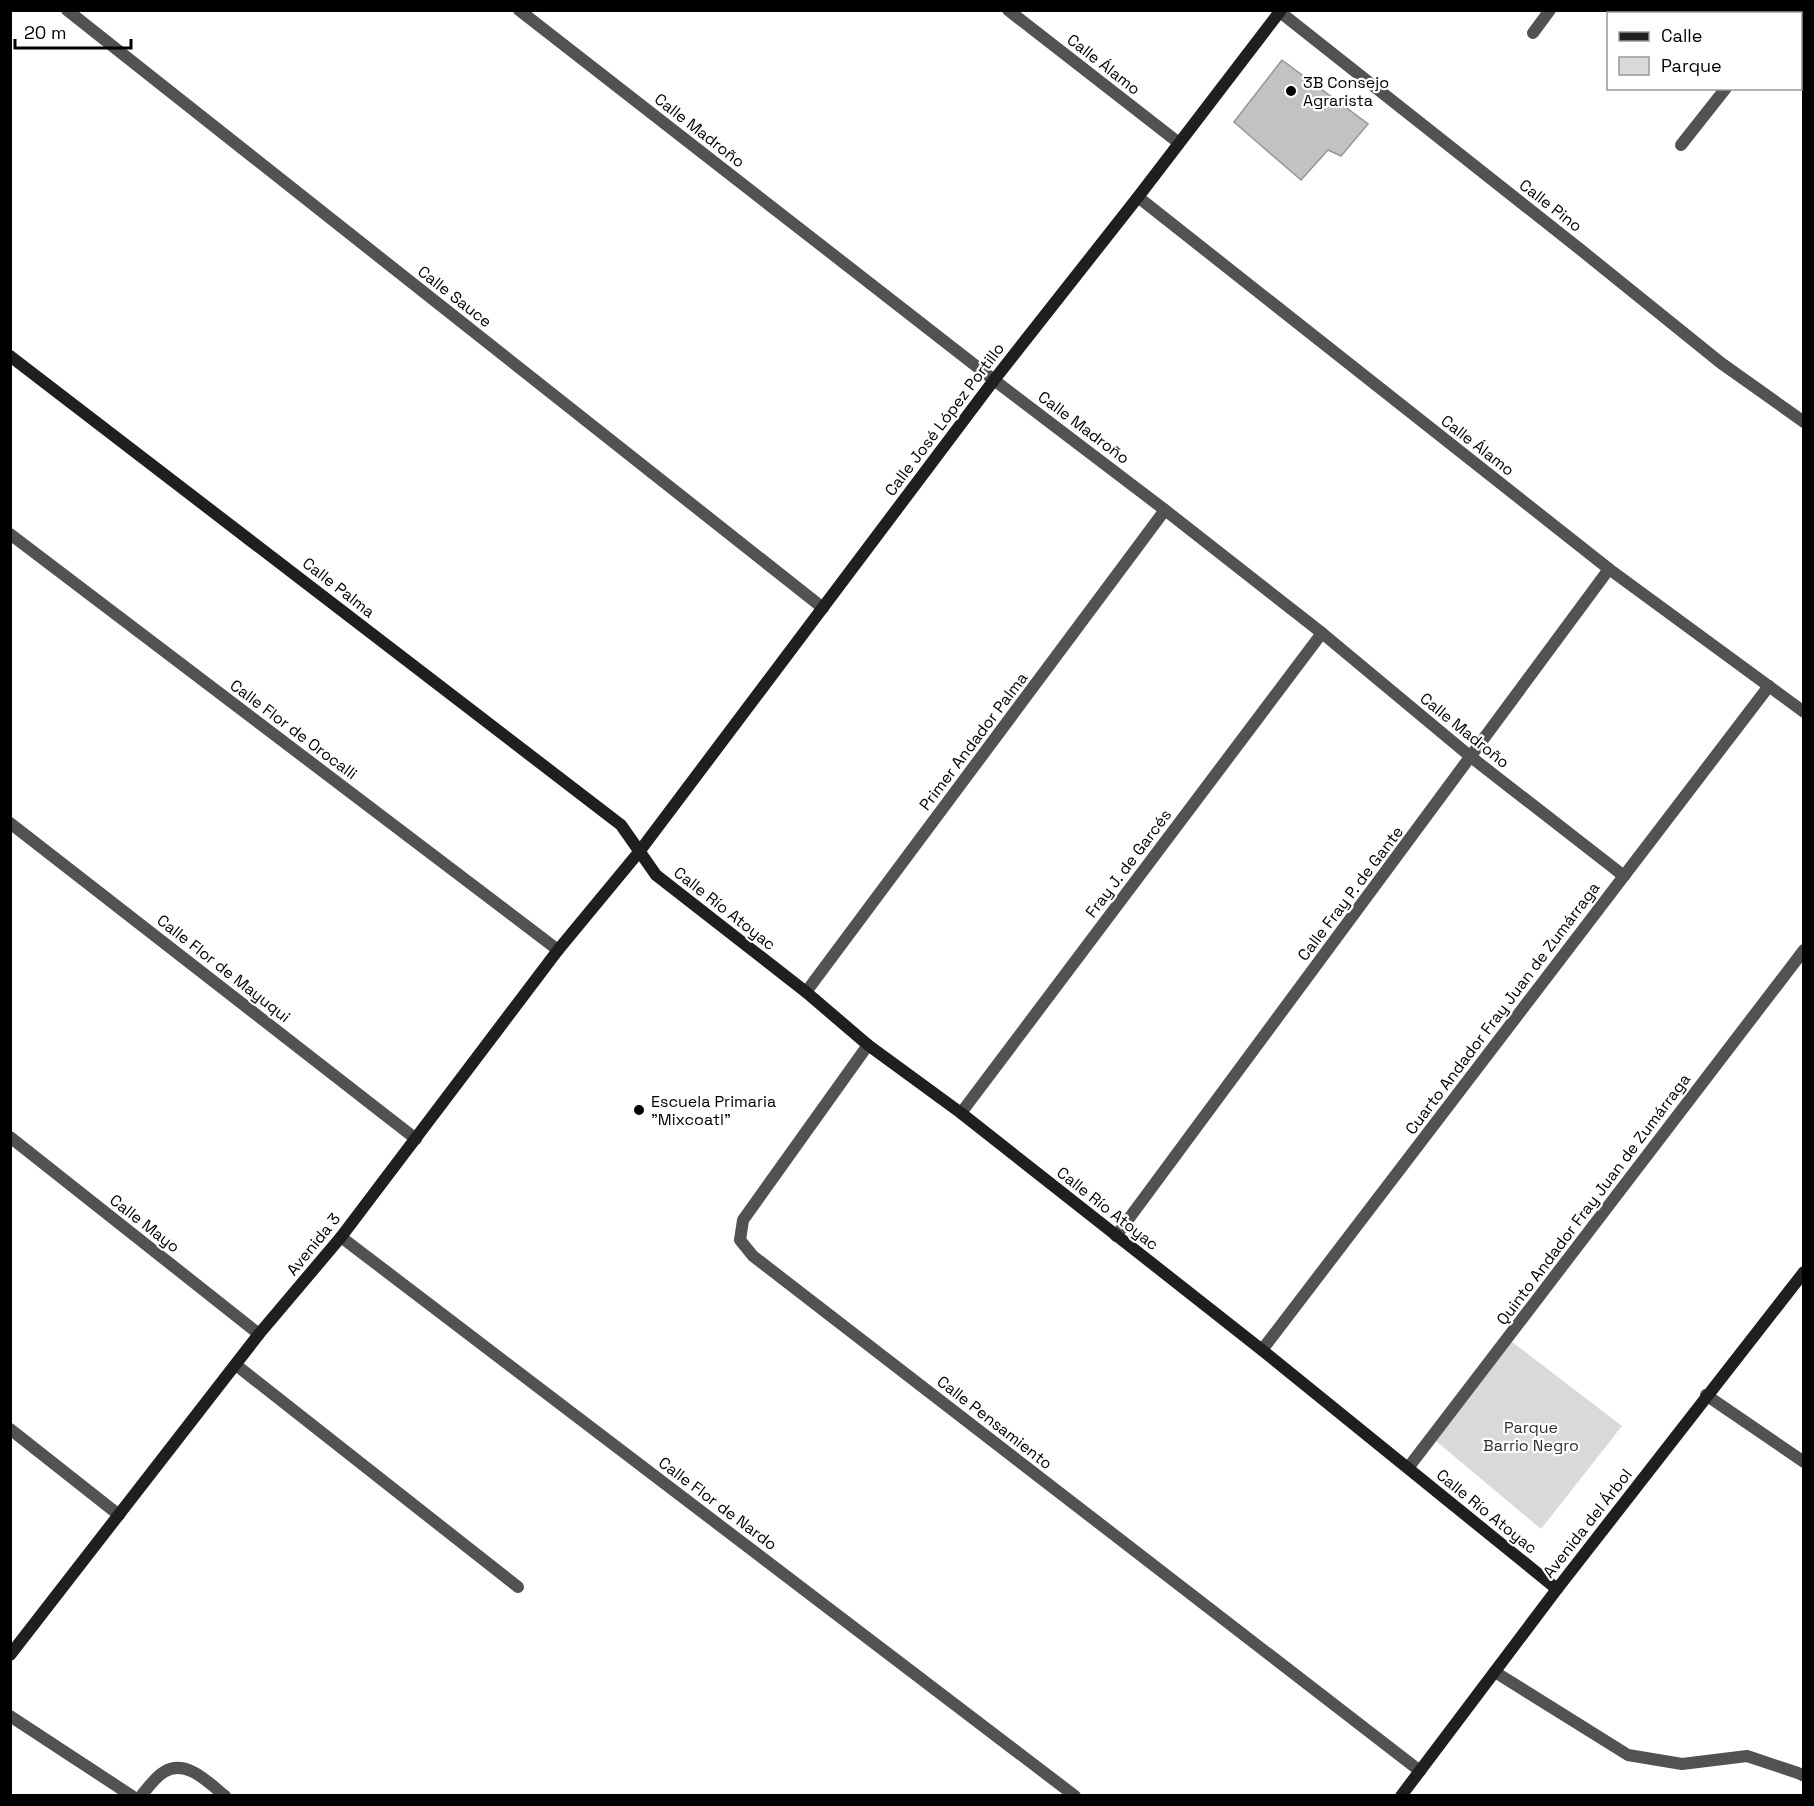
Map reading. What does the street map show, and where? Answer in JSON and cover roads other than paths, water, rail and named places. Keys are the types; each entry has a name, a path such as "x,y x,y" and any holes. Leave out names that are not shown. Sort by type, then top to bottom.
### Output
{"street":[{"name":"Calle Sauce","path":"67,10 823,608"},
{"name":"Calle Madroño","path":"519,10 1322,633 1471,757 1624,876"},
{"name":"Calle Álamo","path":"1008,10 1179,143"},
{"path":"1533,33 1550,10"},
{"name":"Calle José López Portillo","path":"639,852 994,380 1281,11"},
{"name":"Calle Pino","path":"1281,11 1721,363 1803,422"},
{"path":"1681,145 1724,90"},
{"name":"Calle Álamo","path":"1138,197 1609,569 1803,712"},
{"name":"Calle Palma","path":"10,356 621,825 639,852"},
{"name":"Primer Andador Palma","path":"806,992 1165,510"},
{"name":"Calle Flor de Orocalli","path":"10,534 558,950"},
{"name":"Calle Fray P. de Gante","path":"1116,1236 1609,569"},
{"name":"Fray J. de Garcés","path":"961,1113 1322,633"},
{"name":"Cuarto Andador Fray Juan de Zumárraga","path":"1262,1350 1770,686"},
{"name":"Calle Flor de Mayuqui","path":"10,823 416,1139"},
{"name":"Avenida 3","path":"10,1655 259,1334 341,1237 558,950 639,852"},
{"name":"Calle Río Atoyac","path":"639,852 656,875 806,992 868,1045 961,1113 1262,1350 1557,1589"},
{"name":"Quinto Andador Fray Juan de Zumárraga","path":"1408,1468 1803,950"},
{"name":"Calle Pensamiento","path":"868,1045 743,1220 740,1240 753,1256 1420,1771"},
{"name":"Calle Mayo","path":"10,1137 259,1334"},
{"name":"Calle Flor de Nardo","path":"341,1237 1075,1796"},
{"name":"Avenida del Árbol","path":"1401,1796 1557,1589 1803,1272"},
{"path":"236,1365 518,1587"},
{"path":"1706,1395 1803,1462"},
{"path":"10,1429 119,1515"},
{"path":"1495,1672 1628,1755 1682,1764 1747,1756 1803,1776"},
{"path":"10,1716 132,1796"},
{"path":"141,1796 164,1771 180,1767 193,1771 225,1796"}],"place":[{"name":"3B Consejo Agrarista","path":"1291,91"},
{"name":"Escuela Primaria \"Mixcoatl\"","path":"639,1110"}],"park label":[{"name":"Parque Barrio Negro","path":"1531,1436"}]}
